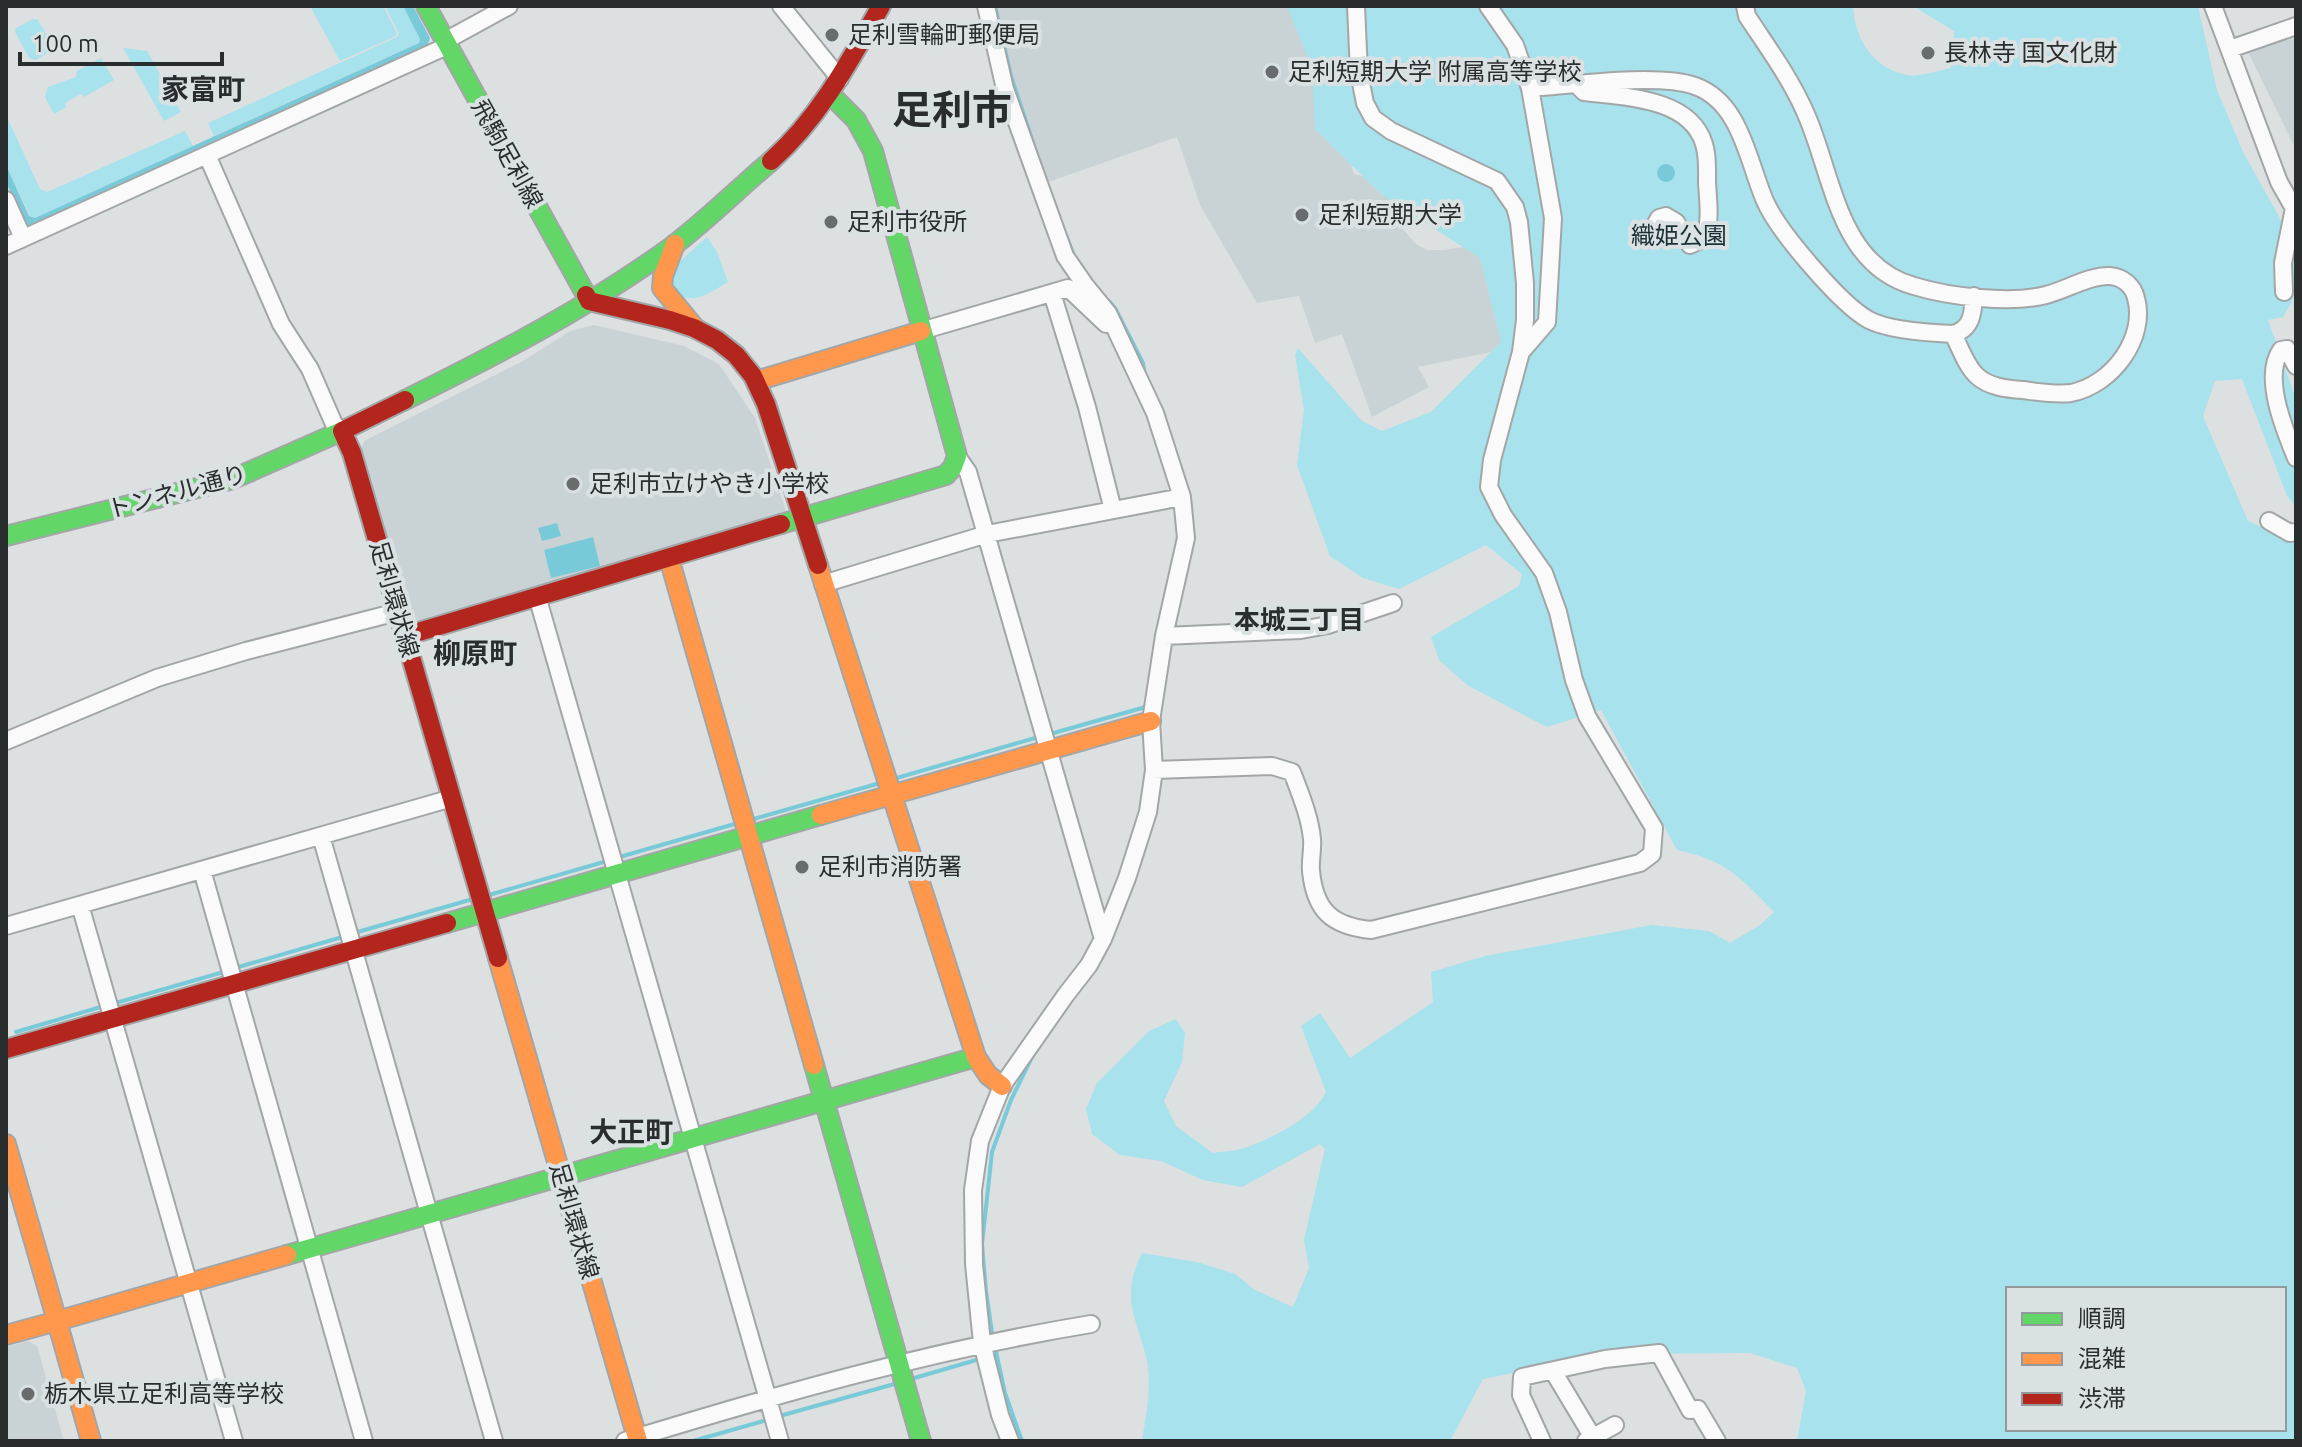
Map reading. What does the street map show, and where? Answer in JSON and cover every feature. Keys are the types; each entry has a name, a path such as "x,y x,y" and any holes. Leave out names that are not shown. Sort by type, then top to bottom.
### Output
{"main road":[{"name":"飛駒足利線","path":"426,6 589,301"},
{"path":"342,431 498,354 589,301 675,244 775,157 835,86 881,6"},
{"path":"405,636 946,475 953,467 957,456 873,151 865,132 835,86"},
{"path":"675,244 663,276 662,288 696,329"},
{"path":"589,301 696,329 730,348 745,363 756,381 976,1057 988,1075 1002,1086"},
{"path":"756,381 921,331"},
{"name":"トンネル通り","path":"6,536 233,479 342,431"},
{"name":"足利環状線","path":"342,431 352,453 485,910 633,1440"},
{"path":"669,558 921,1441"},
{"path":"6,1049 1151,721"},
{"path":"6,1335 976,1057"},
{"path":"6,1144 91,1441"}],"street":[{"path":"6,246 446,44 509,6"},
{"path":"781,6 835,86"},
{"path":"986,6 1005,89 1065,256 1108,313 1155,413 1182,497 1186,538 1164,636 1151,721 1154,770 1148,812 1127,878 1103,939 1089,965 1002,1086 980,1141 973,1190 974,1264 982,1343 1000,1415 1010,1441"},
{"path":"1154,770 1272,766 1292,772 1312,839 1311,869 1316,898 1328,916 1349,928 1371,930 1640,863 1652,854 1654,828 1587,716 1544,573 1503,515 1489,487 1492,460 1521,352 1525,320 1525,283 1515,207 1497,181 1391,131 1373,118 1365,103 1359,73 1356,6"},
{"path":"1488,6 1515,45 1530,88 1553,218 1547,322 1521,352"},
{"path":"1745,6 1747,16 1792,85 1808,117 1835,203 1868,258 1889,276 1914,287 1974,296 2034,298 2105,276 2118,277 2132,288 2137,299 2136,336 2111,371 2070,393 2007,389 1985,381 1971,369 1953,334"},
{"path":"2213,6 2279,182 2295,210 2283,263 2284,292"},
{"path":"2230,49 2296,26"},
{"path":"1530,88 1677,81 1696,86 1712,94 1740,131 1766,204 1780,226 1834,291 1871,322 1953,334 1961,332 1973,316 1974,296"},
{"path":"1576,84 1584,92 1667,106 1683,115 1700,135 1706,160 1708,217 1705,238 1690,245 1676,222 1666,216 1659,218 1654,227"},
{"path":"207,155 281,324 310,369 334,424 342,431"},
{"path":"6,200 23,238"},
{"path":"921,331 1068,288 1119,337"},
{"path":"1052,293 1087,407 1113,510"},
{"path":"2296,366 2287,349 2281,350 2276,358 2277,404 2296,458"},
{"path":"957,456 968,472 987,534 1103,939"},
{"path":"823,584 987,534 1182,497"},
{"path":"2269,521 2290,533 2296,532"},
{"path":"537,596 780,1441"},
{"path":"1164,636 1301,630 1328,625 1393,603"},
{"path":"6,741 157,678 246,651 397,612"},
{"path":"6,926 452,798"},
{"path":"321,836 494,1441"},
{"path":"202,870 364,1441"},
{"path":"80,905 234,1441"},
{"path":"633,1440 899,1364 982,1343 1091,1324"},
{"path":"1542,1441 1521,1395 1522,1377 1632,1354 1659,1353 1690,1410 1698,1409 1717,1441"},
{"path":"1553,1371 1591,1440 1615,1425"}],"shaded area":[{"path":"403,6 413,6 430,38 427,48 30,227 25,223 6,182 6,165 29,216 35,218 419,43 420,39"},
{"name":"足利短期大学","path":"994,6 1301,6 1354,174 1377,180 1396,201 1399,225 1416,244 1427,250 1483,244 1506,349 1418,367 1429,387 1372,417 1342,334 1315,343 1299,296 1257,303 1200,205 1177,137 1048,182 1024,125"},
{"path":"2296,26 2296,150 2249,54"},
{"path":"1666,164 1675,173 1666,182 1657,173"},
{"name":"足利市立けやき小学校","path":"594,325 684,346 719,364 755,418 787,514 418,627 409,620 360,453 364,441 523,361 570,331"},
{"path":"557,523 561,536 542,541 538,528"},
{"path":"593,537 600,566 551,578 544,550"},
{"name":"栃木県立足利高等学校","path":"28,1341 37,1346 64,1441 6,1441 6,1347"}],"green space":[{"path":"310,6 383,6 397,33 340,61"},
{"path":"385,6 403,6 420,39 419,43 214,136 208,123 397,37 399,33"},
{"name":"織姫公園","path":"1287,6 1853,6 1857,30 1875,59 1895,71 1912,75 1951,68 1954,31 1913,6 2198,6 2217,90 2243,152 2296,247 2296,294 2283,317 2268,320 2296,399 2296,507 2287,496 2242,379 2215,381 2203,416 2248,521 2280,535 2296,523 2294,1441 1797,1441 1806,1391 1797,1368 1750,1353 1614,1354 1483,1379 1450,1441 1142,1441 1149,1381 1131,1296 1135,1269 1142,1253 1197,1262 1235,1274 1255,1290 1293,1307 1309,1268 1304,1240 1325,1149 1320,1144 1242,1187 1203,1180 1161,1161 1120,1155 1092,1134 1086,1109 1097,1083 1149,1031 1176,1019 1185,1033 1182,1062 1164,1101 1176,1126 1213,1153 1237,1150 1293,1125 1313,1110 1326,1092 1301,1026 1320,1013 1350,1058 1433,1002 1431,972 1485,956 1652,925 1709,931 1730,943 1760,925 1774,912 1732,872 1708,859 1677,850 1601,710 1547,727 1467,685 1439,660 1431,637 1519,586 1522,574 1486,545 1399,589 1363,578 1330,556 1297,465 1304,410 1295,355 1298,348 1362,421 1382,431 1431,412 1501,342 1480,258 1381,194 1315,129 1312,68"},
{"path":"33,19 38,20 53,46 50,52 35,60 29,58 15,32 16,28"},
{"path":"123,48 147,51 181,112 164,121"},
{"path":"101,58 114,80 84,97 81,94 65,103 66,107 54,114 45,97 48,87 76,77 77,71"},
{"path":"6,115 40,189 47,192 185,131 193,146 35,218 30,216 6,165"},
{"path":"707,237 717,252 728,282 696,298 675,295 670,279 678,263"}],"waterway":[{"path":"995,6 1011,76 1041,167"},
{"path":"1066,235 1074,256"},
{"path":"1109,301 1143,363 1145,375"},
{"path":"1050,734 1149,706"},
{"path":"893,779 1042,736"},
{"path":"750,820 880,783"},
{"path":"616,858 738,823"},
{"path":"489,895 607,861"},
{"path":"354,933 473,899"},
{"path":"235,968 346,936"},
{"path":"112,1004 227,971"},
{"path":"16,1032 104,1006"},
{"path":"993,1339 982,1244 992,1152 1011,1100 1034,1053"},
{"path":"995,1347 1005,1393 1022,1441"},
{"path":"911,1379 983,1358"},
{"path":"776,1417 898,1383"},
{"path":"693,1441 767,1420"}],"traffic: fast":[{"path":"426,6 586,295"},
{"path":"781,524 946,475 957,456 873,151 856,120 830,94"},
{"path":"405,400 509,347 610,288 687,235 771,161"},
{"path":"6,536 233,479 342,431"},
{"path":"447,923 821,815"},
{"path":"287,1255 976,1057"},
{"path":"814,1065 921,1441"}],"traffic: slow":[{"path":"675,244 663,276 662,288 695,328"},
{"path":"756,381 921,331"},
{"path":"669,558 814,1065"},
{"path":"818,565 976,1057 988,1075 1002,1086"},
{"path":"821,815 1151,721"},
{"path":"498,958 638,1441"},
{"path":"6,1144 57,1321 6,1335"},
{"path":"91,1441 57,1321 287,1255"}],"traffic: jam":[{"path":"771,161 819,107 881,6"},
{"path":"586,295 589,301 694,328 736,355 753,376 766,404 818,565"},
{"path":"405,400 342,431 352,453 498,958"},
{"path":"405,636 781,524"},
{"path":"6,1049 447,923"}],"place":[{"name":"足利雪輪町郵便局","path":"832,35"},
{"name":"長林寺 国文化財","path":"1928,53"},
{"name":"足利短期大学 附属高等学校","path":"1272,72"},
{"name":"足利短期大学","path":"1302,215"},
{"name":"足利市役所","path":"831,222"},
{"name":"足利市立けやき小学校","path":"573,484"},
{"name":"足利市消防署","path":"802,867"},
{"name":"栃木県立足利高等学校","path":"28,1394"}],"district":[{"name":"家富町","path":"203,89"},
{"name":"足利市","path":"952,110"},
{"name":"本城三丁目","path":"1299,620"},
{"name":"柳原町","path":"475,653"},
{"name":"大正町","path":"631,1132"}]}
